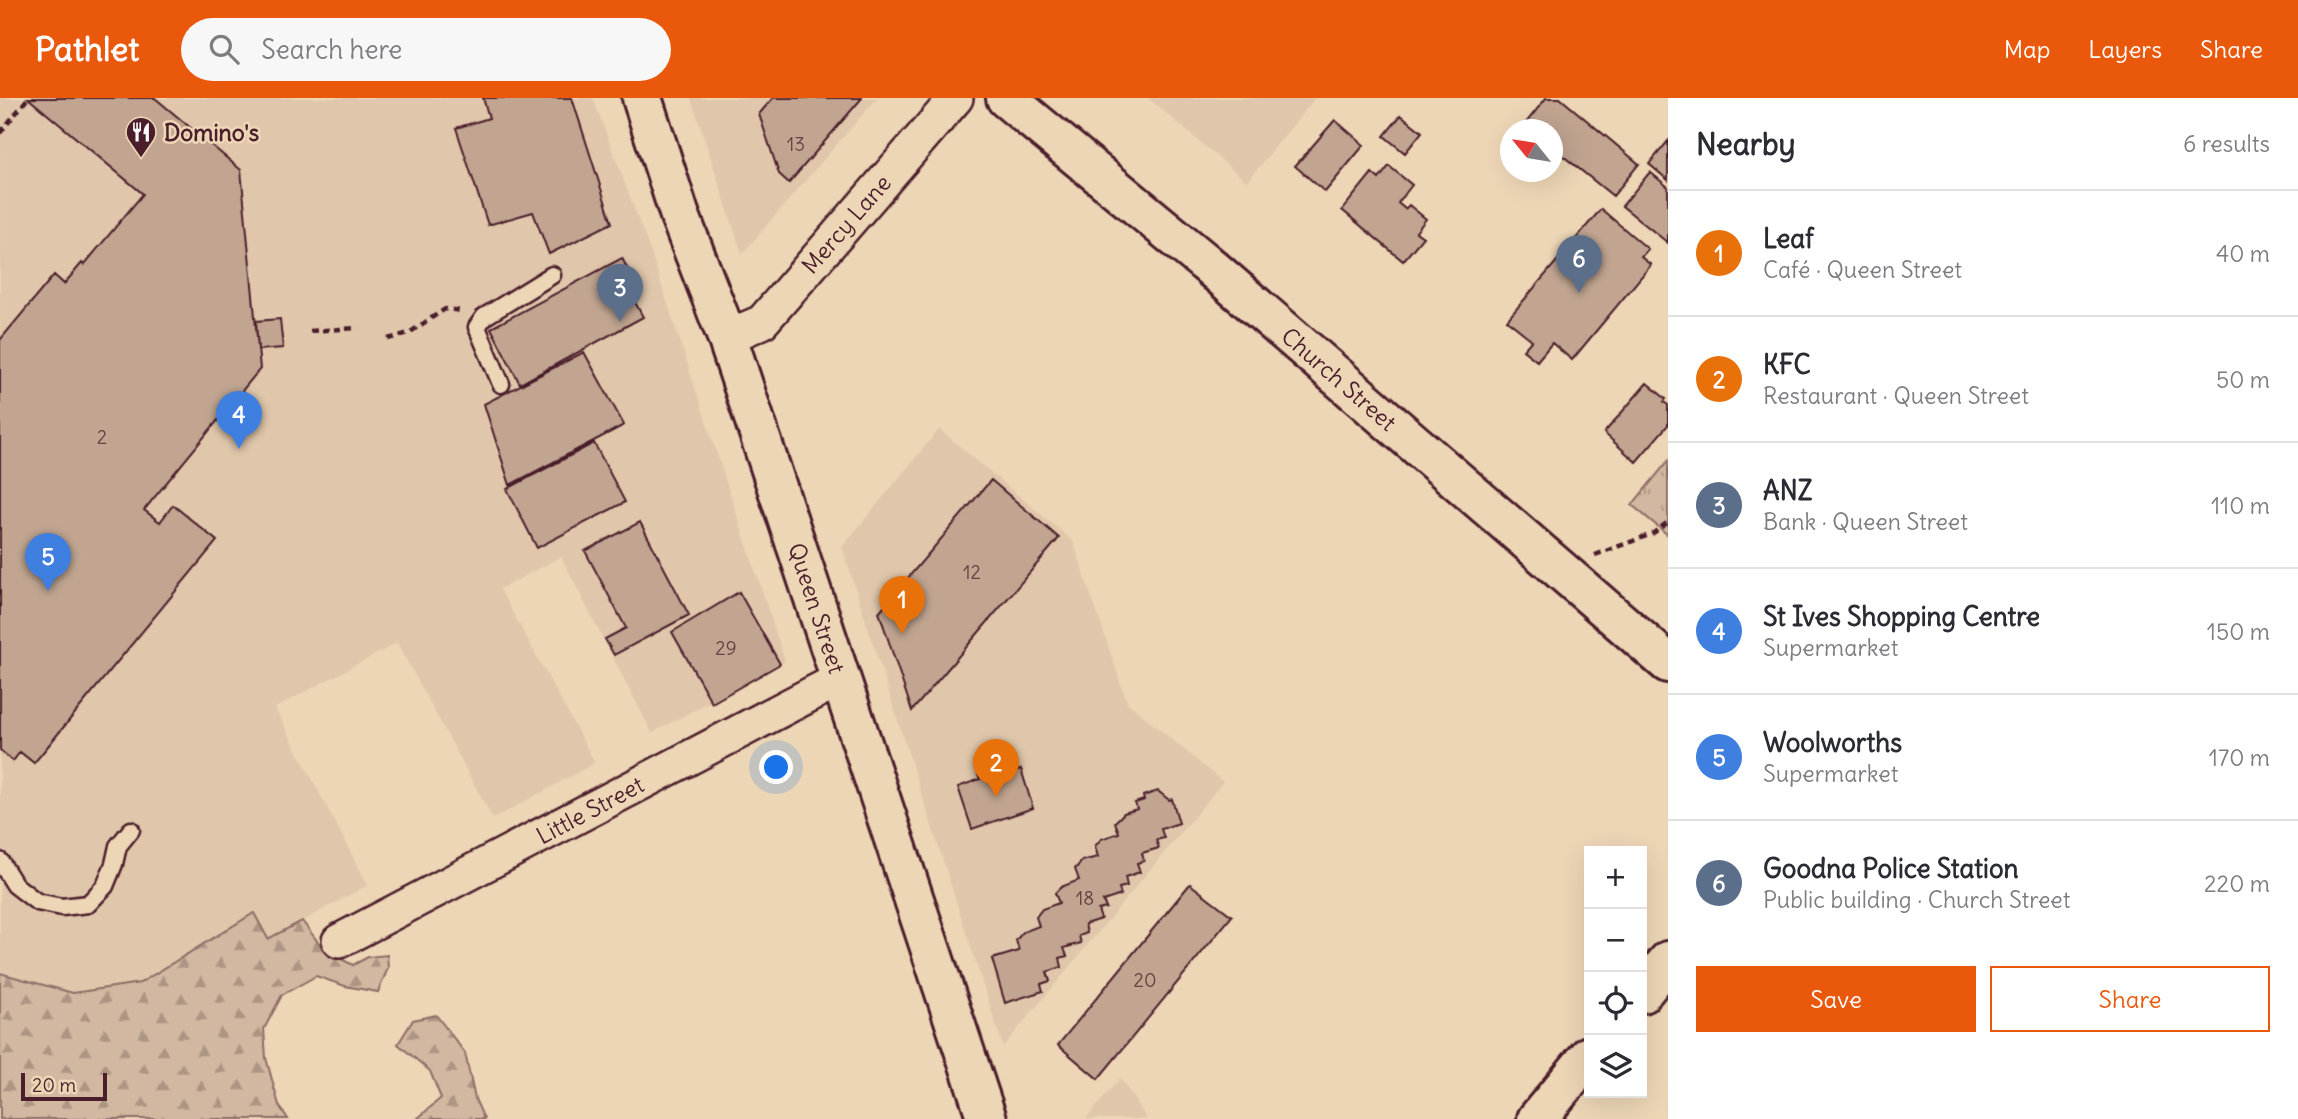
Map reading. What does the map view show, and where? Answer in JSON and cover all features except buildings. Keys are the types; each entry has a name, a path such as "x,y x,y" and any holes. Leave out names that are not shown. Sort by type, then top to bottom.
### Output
{"main road":[{"name":"Queen Street","path":"642,98 680,216 727,337 987,1119"},
{"name":"Church Street","path":"1006,98 1206,263 1668,663"},
{"path":"1647,987 1668,961"},
{"path":"1537,1119 1584,1062"}],"street":[{"name":"Mercy Lane","path":"727,337 762,322 956,98"},
{"name":"Little Street","path":"339,941 840,679"}],"lane":[{"path":"501,384 477,327 484,317 552,275"},
{"path":"0,861 15,885 37,902 62,907 88,904 105,886 118,846 131,830"}],"path":[{"path":"0,133 29,98"},
{"path":"388,339 409,333 445,309 466,311"},
{"path":"310,331 358,328"},
{"path":"1558,569 1652,534 1668,522"}],"shaded area":[{"path":"0,98 593,98 652,256 785,661 652,733 561,557 500,589 595,763 493,819 397,643 275,708 368,885 268,940 253,913 140,983 73,993 0,973"},
{"path":"691,98 877,98 742,254"},
{"path":"1148,98 1315,98 1247,182"},
{"path":"939,429 1073,541 1127,702 1223,782 1003,1047 842,547"},
{"path":"1120,1078 1147,1119 1086,1119"}],"green space":[{"path":"1668,461 1668,535 1632,505"},
{"path":"254,913 268,939 302,921 325,951 353,965 368,957 387,955 388,968 378,992 345,986 316,976 282,995 264,1029 266,1058 279,1105 288,1119 0,1119 0,973 73,993 140,983"},
{"path":"436,1015 465,1053 475,1099 484,1119 417,1119 441,1098 430,1071 398,1044 413,1020"}],"place":[{"name":"Domino's","path":"141,159"},
{"name":"Goodna Police Station","path":"1579,293"},
{"name":"ANZ","path":"620,322"},
{"name":"St Ives Shopping Centre","path":"239,449"},
{"name":"Woolworths","path":"48,591"},
{"name":"Leaf","path":"902,634"},
{"name":"KFC","path":"996,797"}]}
